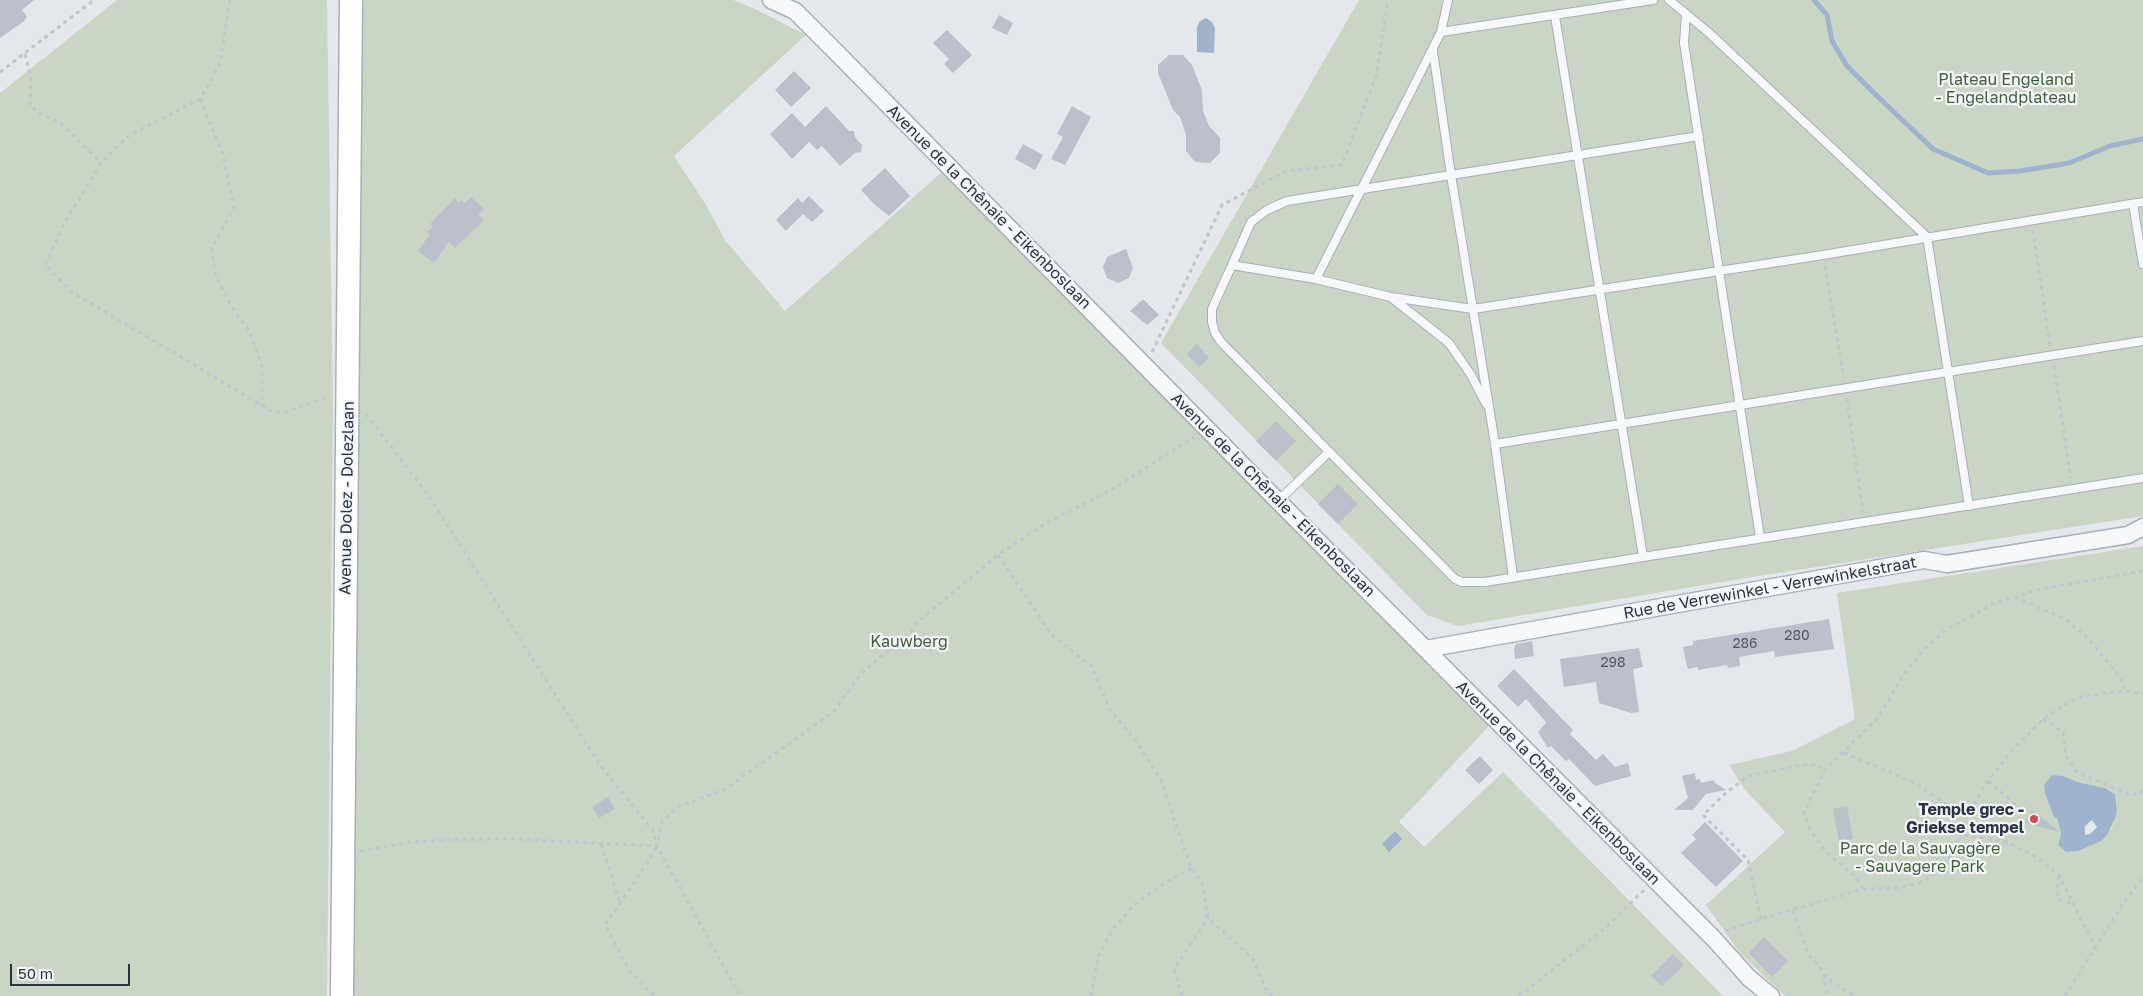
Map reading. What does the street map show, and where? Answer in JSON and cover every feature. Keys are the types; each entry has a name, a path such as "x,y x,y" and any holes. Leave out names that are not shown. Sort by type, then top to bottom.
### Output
{"street":[{"name":"Avenue Dolez - Dolezlaan","path":"342,996 351,0"},
{"name":"Avenue de la Chênaie - Eikenboslaan","path":"771,0 794,5 1278,501 1655,879 1749,978 1772,996"},
{"name":"Rue de Verrewinkel - Verrewinkelstraat","path":"1426,650 1924,560 1947,564 2128,535 2143,527"}],"lane":[{"path":"1316,279 1433,51 1441,32 1448,0"},
{"path":"1441,32 1653,0"},
{"path":"1669,0 1926,237 1969,506"},
{"path":"1686,14 1684,43 1760,537"},
{"path":"1555,16 1643,556"},
{"path":"1433,51 1490,411 1513,577"},
{"path":"1699,136 1287,201 1267,210 1251,222 1212,309 1212,322 1215,333 1221,342 1455,579 1471,583 2143,478"},
{"path":"1232,265 1316,279 1390,297 1473,309 2143,202"},
{"path":"2133,204 2143,264"},
{"path":"1390,297 1449,343 1471,375 1490,411"},
{"path":"1495,444 2143,341"},
{"path":"1278,501 1329,452"}],"path":[{"path":"0,72 94,0"},
{"path":"230,0 220,62 200,99 128,136 101,163 66,220 45,265 72,292 273,412 284,412 333,395 348,398 359,405 428,495 600,765 652,830 657,846 740,996"},
{"path":"1146,367 1222,205 1286,172 1342,165 1376,76 1388,0"},
{"path":"25,54 31,79 30,106 60,122 101,163"},
{"path":"200,99 223,155 234,208 212,248 215,275 232,309 250,332 262,366 262,406"},
{"path":"654,996 629,970 605,925 657,846 662,822 677,807 724,790 834,712 861,674 891,648 906,638 919,621 998,555 1046,523 1113,489 1207,429"},
{"path":"998,555 1052,635 1092,667 1109,708 1139,745 1160,778 1191,868 1202,882 1208,918 1253,959 1267,992 1272,996"},
{"path":"1863,889 1856,877 1825,852 1808,828 1804,812 1825,770 1878,718 1904,674 1925,648 1947,629 1995,603 2065,584 2143,571"},
{"path":"2015,597 2065,619 2088,637 2121,678 2125,691"},
{"path":"1714,939 1724,932 1761,918 1863,889 1895,888 1919,883 1933,875 1950,858 1961,834 1966,817 1988,781 2010,753 2043,719 2065,704 2085,696 2125,691 2143,694"},
{"path":"2043,719 2063,732 2066,756 2077,772 2130,795 2143,792"},
{"path":"1844,753 1913,782 1966,817"},
{"path":"1761,918 1748,860 1704,815 1727,792 1749,776 1800,765 1818,765 1825,770"},
{"path":"1988,781 2024,812"},
{"path":"1961,834 2007,842 2036,857 2060,875 2096,949"},
{"path":"343,855 410,842 445,840 512,839 657,846"},
{"path":"601,844 620,903"},
{"path":"1091,996 1098,957 1112,928 1133,906 1159,887 1191,868"},
{"path":"2060,875 2057,890 2059,900 2074,903"},
{"path":"2065,996 2126,899 2143,878"},
{"path":"1519,996 1604,929 1655,879"},
{"path":"1793,910 1808,954 1832,982 1854,996"},
{"path":"1182,996 1174,969 1208,918"},
{"path":"1824,973 1827,996"}],"green space":[{"path":"117,0 327,0 333,413 327,996 0,996 0,93"},
{"name":"Kauwberg","path":"359,0 733,0 806,35 674,156 706,205 725,240 785,311 942,172 1489,726 1399,822 1424,847 1503,772 1723,996 349,996"},
{"name":"Plateau Engeland - Engelandplateau","path":"1359,0 2143,0 2143,516 1746,578 1458,626 1427,615 1161,343"},
{"name":"Parc de la Sauvagère - Sauvagere Park","path":"2143,546 2143,996 1785,996 1740,953 1706,905 1785,832 1745,790 1729,765 1792,751 1855,719 1837,593","holes":["2070,779 2105,788 2115,794 2117,811 2112,828 2101,840 2078,851 2066,852 2058,845 2061,835 2057,818 2054,817 2045,794"]}],"water":[{"path":"1206,18 1212,22 1215,28 1214,53 1197,52 1197,27 1200,21"},
{"path":"2052,775 2062,776 2081,783 2105,788 2115,794 2117,811 2107,835 2101,841 2078,851 2066,852 2058,845 2061,834 2057,818 2054,817 2045,794 2044,785","holes":["2092,820 2097,827 2090,834 2085,835 2085,826"]},
{"path":"1395,831 1402,839 1389,852 1382,844"}],"building":[{"path":"0,0 34,0 22,10 27,17 23,22 0,38"},
{"path":"999,15 1013,23 1007,35 992,28"},
{"path":"947,30 972,55 953,73 944,64 949,59 933,43"},
{"path":"1169,55 1183,55 1192,65 1202,90 1203,111 1209,126 1220,138 1220,153 1210,163 1195,162 1186,151 1186,135 1180,117 1173,110 1158,73 1158,65"},
{"path":"794,71 811,88 791,107 775,90"},
{"path":"826,106 849,131 854,131 855,137 862,145 861,152 855,153 840,166 822,146 817,150 809,142 792,159 770,134 792,113 805,127"},
{"path":"1072,106 1091,117 1065,165 1051,159 1063,137 1057,134"},
{"path":"1023,144 1043,155 1035,170 1015,159"},
{"path":"885,168 910,196 889,216 861,190"},
{"path":"809,196 824,211 812,222 803,214 786,231 776,220 798,198 802,203"},
{"path":"471,197 484,209 478,215 484,220 455,248 449,242 434,263 418,251 430,234 427,232 433,227 430,224 455,198 459,202 462,200 465,203"},
{"path":"1126,249 1133,268 1129,278 1118,283 1107,278 1103,267 1107,257"},
{"path":"1142,300 1159,315 1147,325 1130,311"},
{"path":"1197,344 1209,358 1199,367 1187,354"},
{"path":"1276,421 1296,441 1276,461 1256,441"},
{"path":"1338,484 1358,504 1338,524 1318,504"},
{"path":"1829,619 1834,649 1775,657 1774,651 1739,657 1740,666 1728,668 1727,665 1698,670 1698,667 1688,669 1683,647 1693,645 1693,641"},
{"path":"1532,641 1534,656 1515,659 1514,649 1516,644"},
{"path":"1639,648 1643,667 1633,669 1639,712 1631,713 1599,703 1596,682 1564,687 1560,659"},
{"path":"1514,669 1573,730 1570,734 1596,760 1603,754 1615,767 1628,763 1631,776 1595,786 1569,759 1566,761 1551,746 1548,748 1538,732 1546,723 1545,721 1526,699 1518,707 1497,686"},
{"path":"1480,756 1493,770 1479,784 1465,770"},
{"path":"1695,773 1696,780 1700,779 1701,783 1714,780 1715,783 1726,790 1706,794 1693,810 1674,810 1688,798 1682,776"},
{"path":"608,797 615,809 599,818 592,807"},
{"path":"1847,806 1853,839 1839,841 1833,809"},
{"path":"2032,810 2060,832 2025,823"},
{"path":"1705,822 1743,861 1716,887 1681,853 1696,839 1692,835"},
{"path":"1764,937 1788,961 1772,977 1749,953"},
{"path":"1673,954 1684,965 1662,986 1651,976"}],"waterway":[{"path":"1814,0 1827,15 1832,41 1847,66 1876,95 1933,149 1988,173 2020,171 2069,163 2110,146 2143,139"}],"place":[{"name":"Temple grec - Griekse tempel","path":"2034,819"}]}
